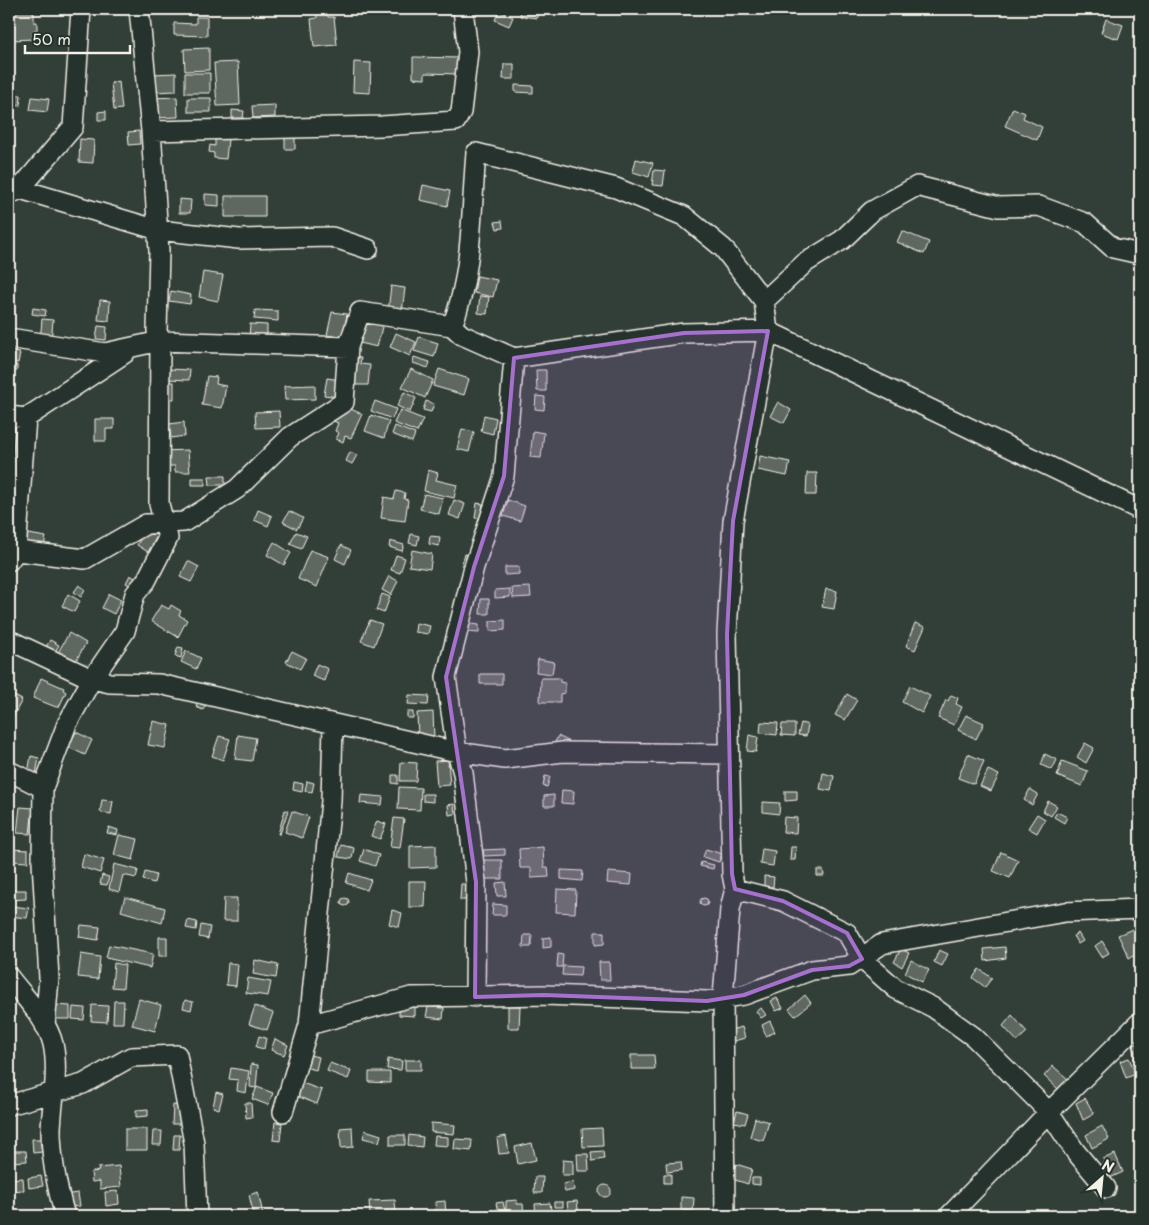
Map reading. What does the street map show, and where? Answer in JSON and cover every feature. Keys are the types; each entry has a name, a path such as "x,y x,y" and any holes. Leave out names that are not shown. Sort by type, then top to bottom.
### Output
{"street":[{"path":"81,9 73,127 12,191 158,230 239,239 332,237 368,249"},
{"path":"45,1026 49,978 42,862 43,788 67,724 92,679 124,631 135,594 146,582 168,538 159,504 160,341 157,331 158,230 151,131 139,9"},
{"path":"151,131 382,126 456,121 461,112 468,52 463,9"},
{"path":"452,326 458,311 467,263 476,153 616,188 684,216 723,248 764,301 768,331 733,521 727,634 732,874 735,889 730,909 723,997 725,1216"},
{"path":"764,301 804,263 842,240 872,211 917,186 999,206 1039,206 1085,223 1113,248 1140,254"},
{"path":"135,346 17,417 11,554 85,559 146,524 184,522 237,489 290,437 344,402 348,347 360,312 452,326 462,336 514,358 684,333 768,331 1140,510"},
{"path":"9,338 106,353 160,341 348,347"},
{"path":"475,997 476,882 463,773 457,752 446,677 474,567 504,476 514,358"},
{"path":"9,640 92,679 110,683 158,684 457,752 505,759 562,752 729,754"},
{"path":"282,1112 309,1025 331,801 333,725"},
{"path":"9,771 43,788"},
{"path":"735,889 783,901 847,933 862,958 896,989 934,1008 974,1037 1049,1112 1075,1151 1106,1188"},
{"path":"309,1025 411,997 544,995 707,1001 744,995 812,970 848,966 882,944 1065,912 1140,909"},
{"path":"9,976 45,1026 53,1044 54,1092 51,1131 57,1189 65,1216"},
{"path":"949,1216 1049,1112 1140,1022"},
{"path":"9,1105 83,1084 131,1057 177,1055 194,1143 197,1216"}],"highlighted area":[{"path":"768,331 733,521 727,634 732,874 735,889 783,901 847,933 862,959 849,966 812,970 744,995 707,1001 544,995 475,997 476,882 446,677 474,567 504,476 514,358 684,333"}],"building":[{"path":"327,9 328,17 334,17 337,45 314,47 311,19 317,18 316,10"},
{"path":"521,9 537,10 537,18 520,16"},
{"path":"499,11 513,17 509,26 495,20"},
{"path":"11,13 34,13 34,22 37,22 37,30 34,30 34,39 12,40"},
{"path":"196,17 207,17 207,36 174,35 174,23 196,24"},
{"path":"1106,19 1123,25 1118,39 1101,33"},
{"path":"209,48 209,70 185,71 184,49"},
{"path":"413,57 459,58 459,74 425,73 425,79 413,78"},
{"path":"238,62 240,105 217,106 214,63"},
{"path":"354,62 371,63 370,93 353,92"},
{"path":"504,64 514,64 514,79 503,79"},
{"path":"176,73 176,91 153,92 152,74"},
{"path":"185,73 210,73 210,93 185,93"},
{"path":"119,82 122,109 114,110 111,83"},
{"path":"515,85 533,86 533,93 515,92"},
{"path":"15,95 21,95 20,106 14,105"},
{"path":"32,97 49,99 47,112 30,110"},
{"path":"177,97 178,117 153,118 152,98"},
{"path":"188,98 211,98 211,112 188,112"},
{"path":"275,105 275,117 253,118 252,106"},
{"path":"1013,108 1025,113 1023,118 1042,127 1037,140 1005,126"},
{"path":"232,110 244,111 243,118 232,118"},
{"path":"106,111 106,120 98,120 98,112"},
{"path":"139,131 140,144 129,145 128,132"},
{"path":"285,137 295,137 295,149 285,149"},
{"path":"215,138 228,139 226,159 214,158 214,153 209,152 210,145 215,146"},
{"path":"80,139 94,140 93,163 79,162"},
{"path":"636,159 653,163 649,177 633,172"},
{"path":"654,170 665,171 663,186 652,185"},
{"path":"423,185 450,191 447,206 420,200"},
{"path":"205,194 219,195 219,206 205,205"},
{"path":"225,196 265,196 265,217 225,217"},
{"path":"179,199 191,200 190,213 179,213"},
{"path":"502,221 503,228 497,229 495,222"},
{"path":"902,231 929,242 924,254 897,242"},
{"path":"203,272 223,275 218,301 199,297"},
{"path":"477,276 497,280 493,297 474,293"},
{"path":"391,286 405,288 402,313 388,311"},
{"path":"171,291 191,295 190,304 169,301"},
{"path":"480,296 489,297 487,314 478,313"},
{"path":"100,300 110,301 109,321 98,320"},
{"path":"33,308 46,310 45,316 32,314"},
{"path":"255,310 278,311 278,321 254,319"},
{"path":"332,312 347,314 343,338 327,335"},
{"path":"42,319 53,320 51,343 40,342"},
{"path":"365,319 383,323 377,347 360,343"},
{"path":"250,324 267,325 267,339 249,338"},
{"path":"98,326 107,327 106,340 96,339"},
{"path":"396,333 416,342 410,356 390,347"},
{"path":"419,337 438,343 434,357 414,351"},
{"path":"9,351 20,353 18,363 9,361"},
{"path":"352,357 361,358 360,364 370,365 368,385 350,385"},
{"path":"414,357 430,362 428,368 413,363"},
{"path":"9,365 17,365 17,371 9,372"},
{"path":"169,369 190,370 189,380 168,379"},
{"path":"411,369 433,380 425,398 402,387"},
{"path":"439,369 469,379 464,395 433,386"},
{"path":"536,370 546,370 546,391 537,391"},
{"path":"207,376 217,377 216,384 226,386 222,408 202,405"},
{"path":"327,378 340,380 338,397 324,395"},
{"path":"167,382 174,382 174,399 168,399"},
{"path":"315,385 315,399 285,400 284,386"},
{"path":"404,392 416,398 410,412 397,406"},
{"path":"536,396 545,397 544,410 535,409"},
{"path":"375,401 396,409 392,419 371,411"},
{"path":"426,401 434,404 431,412 423,410"},
{"path":"778,402 791,410 784,423 770,416"},
{"path":"346,407 362,414 351,438 345,436 343,442 336,439 339,433 335,431 338,423 333,421 337,413 342,415"},
{"path":"400,410 423,419 417,432 394,423"},
{"path":"279,411 280,427 256,428 255,412"},
{"path":"371,415 389,421 384,438 365,431"},
{"path":"484,415 496,418 493,434 481,431"},
{"path":"95,419 114,419 114,429 106,429 106,441 95,441"},
{"path":"184,422 185,436 171,438 169,424"},
{"path":"395,426 415,434 412,442 392,434"},
{"path":"462,429 474,432 469,452 457,449"},
{"path":"533,431 544,433 541,458 530,457"},
{"path":"188,450 190,472 175,472 175,466 163,466 163,451"},
{"path":"350,452 357,455 352,464 346,461"},
{"path":"760,456 790,462 787,476 758,470"},
{"path":"428,470 438,473 436,480 457,485 454,498 424,491"},
{"path":"807,473 817,473 816,495 806,495"},
{"path":"209,476 225,476 225,485 210,485"},
{"path":"192,478 205,478 205,485 192,485"},
{"path":"396,491 405,493 404,499 408,500 405,521 381,518 384,497 394,499"},
{"path":"424,494 443,498 439,514 420,509"},
{"path":"454,500 465,504 460,519 449,515"},
{"path":"508,500 525,506 520,521 503,516"},
{"path":"477,503 483,504 481,519 475,518"},
{"path":"258,510 272,516 268,526 254,520"},
{"path":"289,511 303,518 297,529 283,522"},
{"path":"148,526 159,533 148,552 137,545"},
{"path":"296,532 307,536 301,549 290,544"},
{"path":"23,533 46,537 43,550 21,547"},
{"path":"411,534 419,536 417,545 409,543"},
{"path":"430,536 440,537 439,546 429,544"},
{"path":"390,541 404,545 402,551 389,547"},
{"path":"274,542 291,553 284,565 267,555"},
{"path":"341,545 351,550 345,564 335,559"},
{"path":"310,550 329,557 317,587 298,579"},
{"path":"412,550 432,554 430,569 409,566"},
{"path":"465,554 470,556 466,566 461,565"},
{"path":"396,555 405,558 400,573 391,570"},
{"path":"188,561 199,567 191,582 180,577"},
{"path":"505,567 519,567 519,574 505,575"},
{"path":"130,575 135,578 131,586 126,583"},
{"path":"389,576 398,581 391,595 382,590"},
{"path":"79,585 85,589 81,597 74,592"},
{"path":"530,587 531,597 513,598 512,588"},
{"path":"510,589 510,597 495,598 495,590"},
{"path":"826,589 837,591 834,609 822,607"},
{"path":"68,594 80,601 74,612 62,606"},
{"path":"109,594 121,600 114,614 102,608"},
{"path":"382,594 390,597 384,613 376,610"},
{"path":"481,599 489,599 489,614 480,614"},
{"path":"161,605 169,609 171,605 181,611 179,615 187,620 178,637 151,621"},
{"path":"370,620 382,624 374,646 361,641"},
{"path":"505,620 505,630 490,631 490,621"},
{"path":"416,623 430,626 428,634 415,632"},
{"path":"465,623 479,625 479,633 464,632"},
{"path":"915,623 925,627 915,650 906,646"},
{"path":"69,633 86,643 73,666 56,656"},
{"path":"50,640 59,645 52,657 43,652"},
{"path":"178,647 183,648 181,658 175,656"},
{"path":"186,651 201,658 196,669 181,662"},
{"path":"292,651 306,658 300,669 286,662"},
{"path":"538,659 554,662 552,674 536,672"},
{"path":"317,664 328,669 324,681 312,676"},
{"path":"480,674 502,674 502,684 480,684"},
{"path":"41,678 64,688 63,690 66,692 59,707 33,698"},
{"path":"541,678 560,678 560,682 565,683 565,693 560,694 560,702 540,702"},
{"path":"910,686 930,696 922,713 902,702"},
{"path":"9,693 22,700 10,722 9,721"},
{"path":"847,694 857,700 845,720 835,715"},
{"path":"409,695 429,696 428,705 408,704"},
{"path":"951,695 958,698 956,704 962,707 954,725 938,718 946,700 948,701"},
{"path":"199,700 207,703 203,710 196,707"},
{"path":"407,712 413,712 413,718 407,718"},
{"path":"433,712 434,738 418,738 417,713"},
{"path":"966,715 984,723 976,739 958,730"},
{"path":"153,721 170,725 165,748 148,745"},
{"path":"761,722 778,723 777,735 760,733"},
{"path":"801,723 808,725 806,736 798,735"},
{"path":"782,724 795,724 795,736 781,735"},
{"path":"76,732 92,740 85,755 68,747"},
{"path":"238,735 256,738 252,761 235,759"},
{"path":"749,735 758,737 756,752 747,751"},
{"path":"219,736 230,739 223,760 212,756"},
{"path":"558,736 570,742 568,747 555,742"},
{"path":"1085,743 1094,748 1086,763 1077,757"},
{"path":"968,754 984,761 974,784 958,778"},
{"path":"1045,754 1057,760 1052,770 1041,765"},
{"path":"31,756 39,758 36,774 28,773"},
{"path":"448,760 450,785 437,786 435,761"},
{"path":"1062,761 1088,771 1082,786 1057,776"},
{"path":"401,762 417,763 416,781 400,781"},
{"path":"988,770 999,775 991,791 980,786"},
{"path":"823,773 834,776 831,791 820,789"},
{"path":"392,775 398,775 398,784 392,783"},
{"path":"545,776 550,777 547,787 543,786"},
{"path":"307,781 314,783 312,792 305,791"},
{"path":"294,782 303,784 302,792 293,790"},
{"path":"399,787 421,788 420,810 398,809"},
{"path":"1030,789 1038,794 1032,805 1024,800"},
{"path":"562,790 574,791 573,804 561,803"},
{"path":"785,791 797,791 797,800 785,801"},
{"path":"423,794 433,794 433,802 423,801"},
{"path":"361,795 383,797 382,805 360,803"},
{"path":"554,795 554,806 544,806 544,796"},
{"path":"102,800 113,801 111,814 100,812"},
{"path":"1048,801 1057,806 1051,816 1043,811"},
{"path":"763,802 780,803 779,814 763,812"},
{"path":"454,804 455,814 449,815 448,805"},
{"path":"20,807 33,808 30,834 17,833"},
{"path":"285,810 288,811 280,834 278,834"},
{"path":"292,811 309,817 302,838 285,832"},
{"path":"1057,812 1067,817 1064,823 1054,817"},
{"path":"1037,814 1045,819 1037,833 1028,828"},
{"path":"784,817 797,818 796,833 783,832"},
{"path":"394,818 404,819 400,848 390,847"},
{"path":"377,821 386,824 380,839 371,836"},
{"path":"109,827 118,830 117,835 107,833"},
{"path":"119,835 138,839 133,860 114,855"},
{"path":"341,845 354,848 352,859 338,857"},
{"path":"436,845 436,867 410,868 410,846"},
{"path":"543,847 544,867 548,867 549,877 531,878 531,868 520,868 519,849"},
{"path":"791,847 796,847 795,860 790,860"},
{"path":"9,849 28,850 28,862 9,861"},
{"path":"364,849 379,855 375,866 360,861"},
{"path":"505,849 505,855 484,856 483,850"},
{"path":"706,849 722,854 719,862 703,857"},
{"path":"762,849 775,851 773,866 760,864"},
{"path":"1001,852 1018,860 1010,878 993,871"},
{"path":"84,854 104,860 100,873 81,867"},
{"path":"483,860 502,860 502,879 483,879"},
{"path":"701,862 714,865 713,869 700,866"},
{"path":"114,864 138,870 136,878 123,875 119,892 109,889"},
{"path":"561,870 583,871 582,881 561,879"},
{"path":"817,870 823,870 824,876 817,876"},
{"path":"145,872 156,875 154,883 143,880"},
{"path":"608,872 632,874 631,885 607,883"},
{"path":"349,873 371,880 367,890 346,883"},
{"path":"102,875 109,877 107,885 100,884"},
{"path":"764,876 774,877 773,887 764,887"},
{"path":"409,881 426,881 425,907 409,907"},
{"path":"505,882 506,896 497,896 496,883"},
{"path":"461,884 471,884 470,900 460,900"},
{"path":"557,889 576,890 575,913 556,912"},
{"path":"9,890 26,890 26,899 9,900"},
{"path":"125,897 165,908 162,923 121,911"},
{"path":"224,898 237,898 237,921 223,921"},
{"path":"345,898 349,902 345,906 341,902"},
{"path":"704,898 708,902 704,906 700,902"},
{"path":"493,904 506,905 506,915 492,915"},
{"path":"11,906 29,908 27,918 9,916"},
{"path":"392,910 402,913 399,927 389,924"},
{"path":"188,920 197,922 196,930 186,928"},
{"path":"81,925 100,927 98,940 79,937"},
{"path":"201,925 210,927 208,939 199,937"},
{"path":"1135,928 1140,939 1140,953 1129,958 1118,935"},
{"path":"595,932 604,932 604,944 595,945"},
{"path":"1078,933 1083,941 1078,944 1073,936"},
{"path":"524,935 532,935 531,947 523,947"},
{"path":"159,937 167,937 167,956 159,956"},
{"path":"551,937 551,947 543,948 543,938"},
{"path":"1102,941 1109,953 1102,957 1095,946"},
{"path":"109,945 153,954 150,968 106,958"},
{"path":"1005,947 1006,958 985,961 984,949"},
{"path":"901,949 909,953 902,967 894,962"},
{"path":"939,950 948,954 942,966 934,962"},
{"path":"81,954 100,957 98,979 78,977"},
{"path":"558,954 563,955 562,967 557,967"},
{"path":"255,960 278,965 276,978 253,974"},
{"path":"911,960 929,970 922,982 905,973"},
{"path":"599,962 609,962 610,980 600,980"},
{"path":"114,963 125,965 123,988 112,987"},
{"path":"228,963 238,964 236,986 226,985"},
{"path":"563,966 581,967 580,976 562,975"},
{"path":"979,969 992,978 985,987 973,978"},
{"path":"248,978 271,982 268,996 246,993"},
{"path":"805,995 811,1003 795,1016 789,1009"},
{"path":"777,998 783,1008 776,1011 771,1001"},
{"path":"139,999 161,1005 155,1031 132,1025"},
{"path":"185,1000 193,1002 191,1010 183,1008"},
{"path":"114,1001 124,1001 123,1023 113,1023"},
{"path":"55,1005 70,1006 70,1019 54,1019"},
{"path":"92,1005 108,1006 107,1022 91,1021"},
{"path":"255,1006 273,1013 267,1030 249,1024"},
{"path":"399,1006 415,1007 415,1016 399,1015"},
{"path":"508,1006 520,1006 519,1028 508,1028"},
{"path":"73,1007 85,1008 84,1020 72,1019"},
{"path":"428,1007 444,1008 443,1019 426,1017"},
{"path":"761,1008 766,1015 761,1018 756,1011"},
{"path":"1012,1015 1027,1032 1017,1041 1003,1026"},
{"path":"770,1021 775,1032 766,1036 762,1025"},
{"path":"742,1027 745,1038 730,1042 727,1031"},
{"path":"259,1036 266,1038 264,1049 256,1047"},
{"path":"275,1039 288,1045 284,1055 271,1050"},
{"path":"1140,1043 1140,1062 1136,1063 1132,1045"},
{"path":"304,1054 319,1057 316,1070 301,1066"},
{"path":"631,1055 654,1055 655,1069 631,1069"},
{"path":"1129,1058 1136,1074 1126,1078 1120,1061"},
{"path":"388,1059 402,1061 401,1070 387,1069"},
{"path":"405,1060 421,1060 421,1070 405,1070"},
{"path":"330,1063 351,1071 348,1079 327,1071"},
{"path":"251,1064 258,1065 256,1088 250,1087"},
{"path":"1053,1066 1069,1080 1059,1090 1044,1076"},
{"path":"231,1068 249,1071 246,1093 237,1091 238,1080 229,1079"},
{"path":"369,1072 390,1072 390,1083 369,1082"},
{"path":"299,1082 322,1090 317,1104 294,1095"},
{"path":"257,1087 273,1093 268,1105 252,1099"},
{"path":"216,1092 223,1094 219,1109 213,1107"},
{"path":"1085,1098 1094,1114 1083,1120 1076,1103"},
{"path":"245,1103 251,1103 252,1117 246,1118"},
{"path":"173,1105 181,1106 180,1124 172,1124"},
{"path":"148,1109 148,1116 136,1117 136,1110"},
{"path":"737,1111 748,1114 745,1124 734,1122"},
{"path":"755,1118 769,1122 763,1141 750,1137"},
{"path":"275,1122 282,1123 280,1141 273,1140"},
{"path":"431,1123 455,1125 454,1134 431,1132"},
{"path":"1102,1126 1109,1139 1092,1148 1086,1135"},
{"path":"352,1127 353,1147 341,1148 340,1128"},
{"path":"602,1128 603,1146 583,1147 582,1129"},
{"path":"125,1129 147,1129 147,1150 125,1150"},
{"path":"365,1130 381,1135 379,1142 363,1138"},
{"path":"153,1131 162,1131 161,1145 152,1145"},
{"path":"174,1135 180,1135 179,1150 173,1150"},
{"path":"390,1135 405,1135 405,1145 390,1145"},
{"path":"409,1135 423,1137 422,1147 408,1145"},
{"path":"435,1136 448,1137 448,1146 434,1145"},
{"path":"506,1136 509,1153 499,1154 497,1138"},
{"path":"32,1139 40,1139 42,1152 33,1153"},
{"path":"455,1139 472,1140 471,1151 454,1149"},
{"path":"532,1143 536,1160 518,1164 515,1147"},
{"path":"11,1151 26,1151 27,1161 11,1162"},
{"path":"603,1151 604,1159 592,1161 591,1152"},
{"path":"577,1154 588,1154 589,1171 578,1171"},
{"path":"1115,1154 1123,1172 1110,1178 1102,1164 1105,1163 1103,1159"},
{"path":"563,1160 573,1161 573,1175 562,1175"},
{"path":"681,1162 682,1170 667,1172 666,1163"},
{"path":"736,1164 752,1169 748,1184 732,1179"},
{"path":"119,1166 121,1187 100,1189 100,1181 92,1182 91,1172 99,1171 98,1168"},
{"path":"664,1174 671,1174 671,1183 664,1183"},
{"path":"41,1176 43,1186 29,1188 28,1178"},
{"path":"535,1177 543,1177 542,1193 534,1193"},
{"path":"23,1178 24,1190 11,1191 10,1179"},
{"path":"752,1178 760,1178 760,1185 752,1184"},
{"path":"573,1182 574,1190 565,1192 563,1184"},
{"path":"607,1185 610,1186 610,1196 603,1197 600,1196 599,1189 600,1186"},
{"path":"118,1191 119,1204 106,1206 105,1192"},
{"path":"258,1192 263,1214 254,1216 249,1195"},
{"path":"78,1193 80,1206 64,1208 62,1195"},
{"path":"681,1197 694,1198 693,1211 681,1210"},
{"path":"395,1200 396,1216 370,1216 369,1201"},
{"path":"517,1200 517,1204 523,1204 524,1216 506,1216 506,1201"},
{"path":"445,1201 446,1216 436,1216 435,1202"},
{"path":"577,1201 579,1216 569,1216 567,1202"},
{"path":"503,1202 506,1216 499,1216 496,1203"},
{"path":"554,1202 563,1202 563,1207 554,1207"},
{"path":"550,1203 552,1216 536,1216 535,1204"},
{"path":"121,1210 122,1216 109,1216 108,1211"}]}
